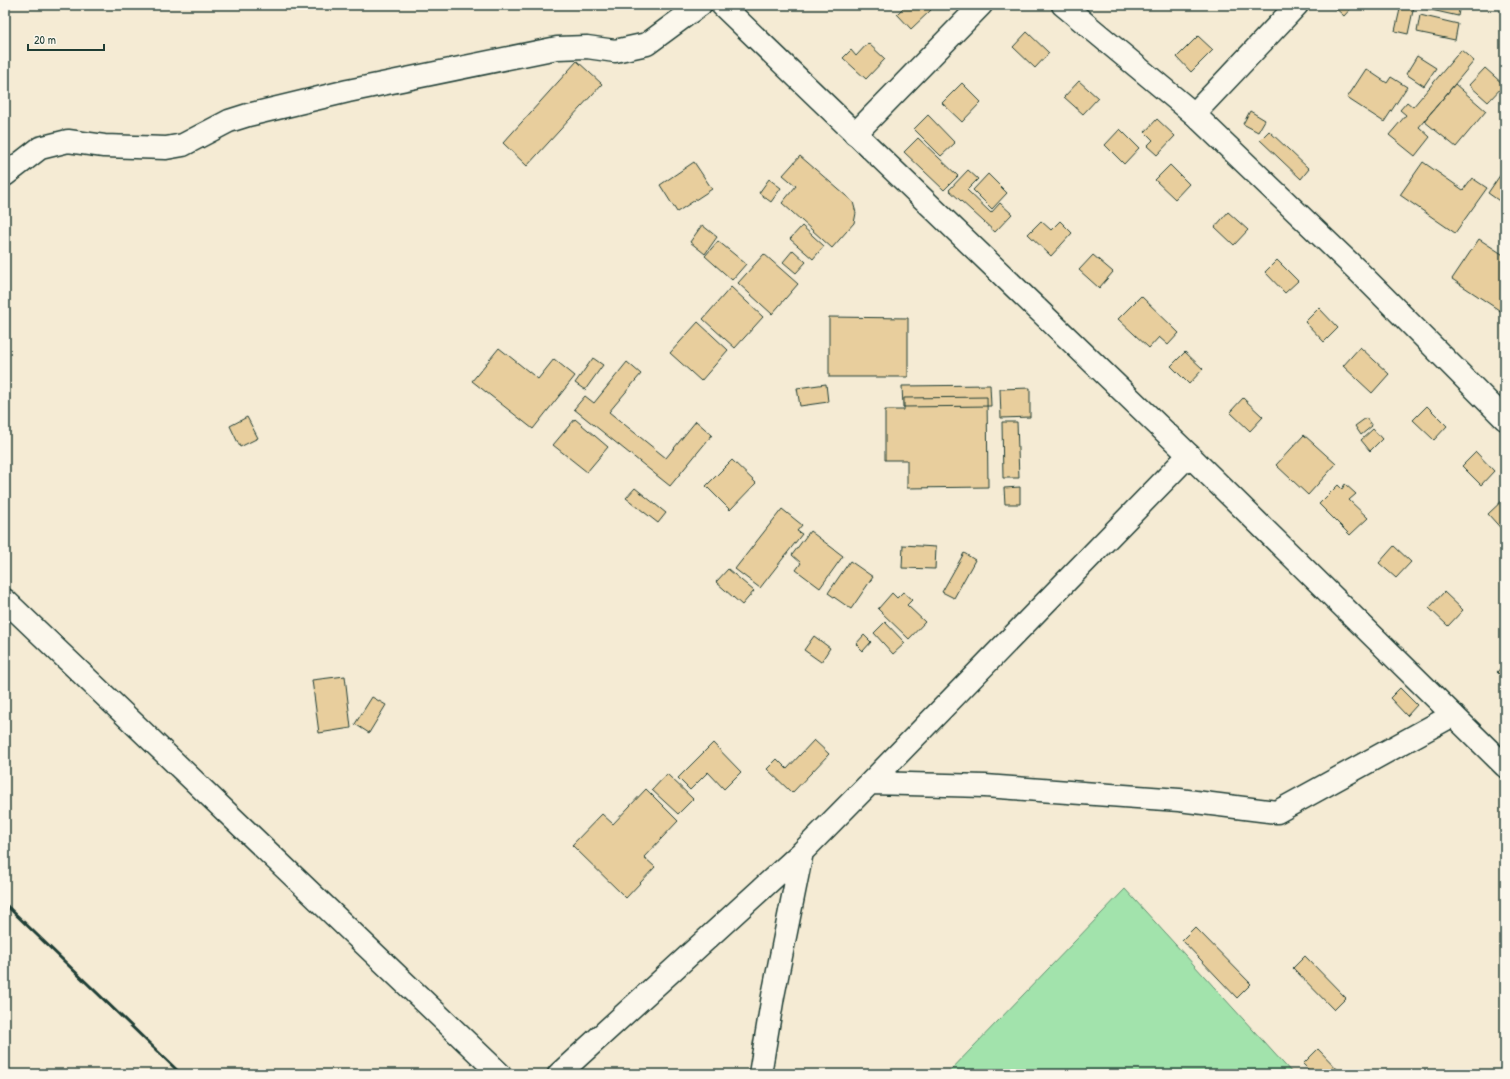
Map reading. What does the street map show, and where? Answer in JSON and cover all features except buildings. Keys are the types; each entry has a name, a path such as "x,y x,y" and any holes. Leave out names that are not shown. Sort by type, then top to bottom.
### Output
{"street":[{"path":"5,175 40,148 68,140 104,146 166,148 183,145 229,121 348,91 557,48 587,47 615,51 647,44 700,5"},
{"path":"722,5 1189,455 1453,715 1503,762"},
{"path":"855,134 981,5"},
{"path":"1063,5 1194,114 1501,407"},
{"path":"1194,114 1297,5"},
{"path":"560,1074 802,852 1189,455"},
{"path":"5,600 500,1074"},
{"path":"870,783 985,786 1179,800 1277,812 1453,715"},
{"path":"764,1070 773,996 802,852"}],"green space":[{"path":"1125,889 1293,1074 947,1074"}],"railway":[{"path":"5,904 181,1074"}]}
